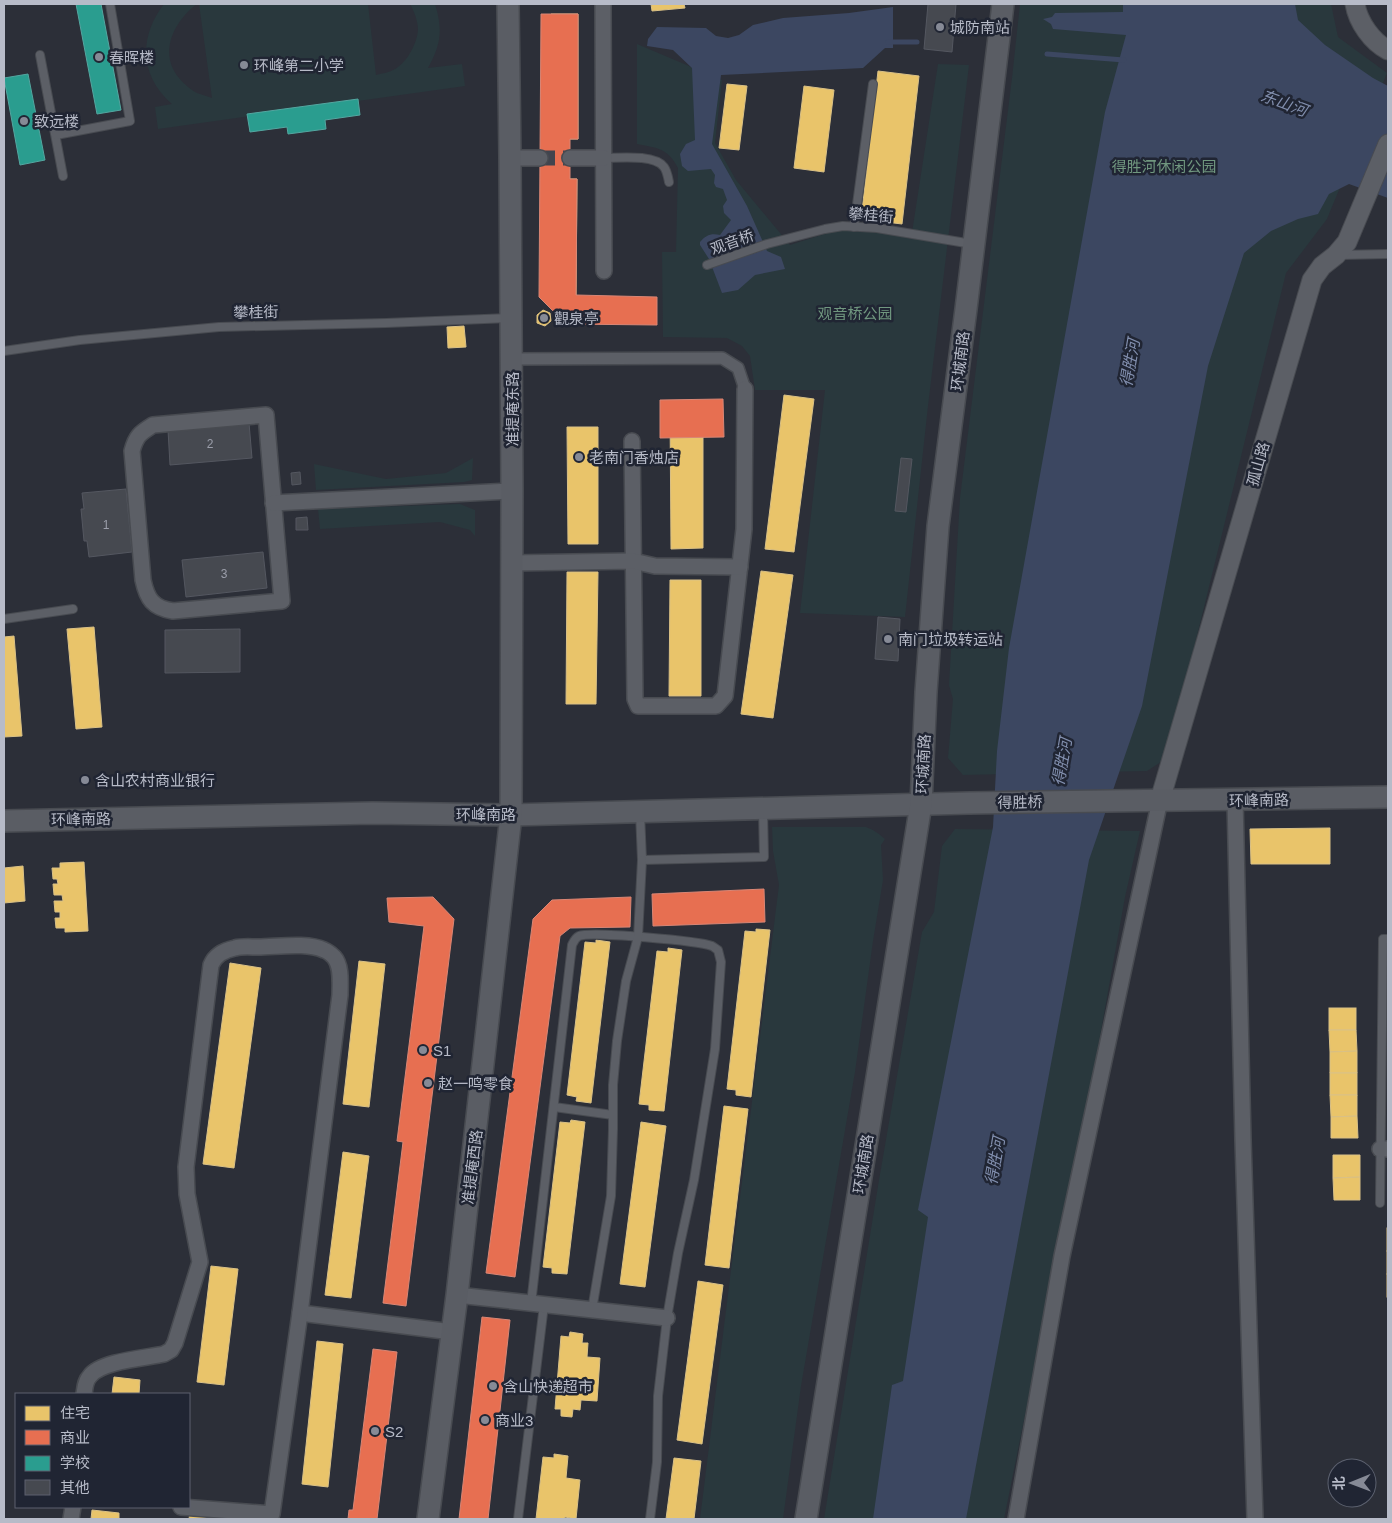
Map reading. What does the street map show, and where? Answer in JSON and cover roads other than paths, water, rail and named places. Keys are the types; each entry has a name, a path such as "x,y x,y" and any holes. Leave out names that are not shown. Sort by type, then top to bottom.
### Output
{"main road":[{"name":"准提庵东路","path":"508,4 512,359 511,815"},
{"name":"环城南路","path":"806,1519 921,804 926,692 938,526 1003,4"},
{"name":"环峰南路","path":"1130,801 1388,798"},
{"name":"得胜桥","path":"969,803 1130,801"},
{"name":"环峰南路","path":"4,821 373,814 511,815 969,803"},
{"name":"准提庵西路","path":"428,1519 457,1295 511,815"}],"street":[{"path":"602,4 604,270"},
{"path":"1355,4 1356,12 1366,31 1380,46 1388,50"},
{"name":"孤山路","path":"1160,800 1312,280 1322,266 1336,255 1347,242 1388,144"},
{"path":"510,158 540,158"},
{"path":"570,158 604,158"},
{"path":"512,359 722,358 738,368 745,389 744,529 725,696 716,706 638,706 635,699 632,441"},
{"path":"266,415 273,503 282,601 173,611 162,610 152,603 145,592 143,580 132,450 135,439 142,431 153,425 266,415"},
{"path":"273,503 512,491"},
{"path":"512,563 633,561 655,566 740,567"},
{"path":"1016,1519 1062,1256 1160,800"},
{"path":"1235,800 1255,1519"},
{"path":"84,1393 85,1384 90,1374 99,1368 164,1354 171,1350 175,1343 200,1262 188,1194 186,1167 210,965 213,959 219,954 235,948 313,947 325,950 335,958 340,981 340,994 300,1313 272,1514 190,1508"},
{"path":"457,1295 667,1318"},
{"path":"300,1313 452,1332"}],"lane":[{"path":"56,136 130,121 110,4"},
{"path":"40,55 63,176"},
{"path":"854,227 873,84"},
{"path":"604,158 644,158 655,160 663,165 669,182"},
{"name":"攀桂街","path":"767,244 843,226 877,228 974,244"},
{"name":"观音桥","path":"707,266 767,244"},
{"path":"1336,255 1388,254"},
{"name":"攀桂街","path":"4,351 80,340 219,327 511,318"},
{"path":"4,619 73,609"},
{"path":"642,860 764,857 763,808"},
{"path":"592,1310 611,1196 612,1085 617,1041 626,981 638,937 642,860 640,811"},
{"path":"518,1519 554,1107 572,945 579,936 586,935 638,937 711,946 718,950 720,962 715,1049 694,1180 678,1253 667,1318 658,1396 657,1462 650,1519"},
{"path":"1380,1203 1384,1149 1382,939 1388,939"},
{"path":"554,1107 613,1115"}],"water":[{"name":"得胜河休闲公园","path":"1123,4 1295,4 1298,20 1325,45 1388,86 1388,198 1349,184 1329,194 1318,214 1298,219 1271,231 1244,253 1208,366 1142,706 1089,860 966,1519 873,1519 892,1385 903,1381 928,1217 918,1210 993,827 997,751 1009,648 1105,112 1126,35 1053,29 1051,24 1043,19 1052,17 1055,13 1123,12"},
{"path":"893,7 893,48 885,48 863,68 721,75 712,144 747,206 767,251 781,257 785,269 755,275 738,290 722,293 709,259 700,242 709,235 720,235 731,220 724,213 723,206 727,200 723,189 716,187 714,183 715,175 711,169 688,171 682,166 680,154 686,144 695,140 692,68 673,50 647,46 648,39 657,27 706,28 716,36 728,38 739,35 753,25 783,18 849,13"}],"waterway":[{"path":"888,42 917,42"},
{"path":"1047,54 1124,60"}],"tunnel":[{"path":"540,158 570,158"}],"place":[{"name":"城防南站","path":"940,27"},
{"name":"春晖楼","path":"99,57"},
{"name":"环峰第二小学","path":"244,65"},
{"name":"致远楼","path":"24,121"},
{"name":"觀泉亭","path":"544,318"},
{"name":"老南门香烛店","path":"579,457"},
{"name":"南门垃圾转运站","path":"888,639"},
{"name":"含山农村商业银行","path":"85,780"},
{"name":"S1","path":"423,1050"},
{"name":"赵一鸣零食","path":"428,1083"},
{"name":"含山快递超市","path":"493,1386"},
{"name":"商业3","path":"485,1420"},
{"name":"S2","path":"375,1431"}],"water label":[{"name":"东山河","path":"1284,103"},
{"name":"得胜河","path":"1130,363"},
{"name":"得胜河","path":"1062,762"},
{"name":"得胜河","path":"995,1161"}],"park label":[{"name":"观音桥公园","path":"855,313"}]}
